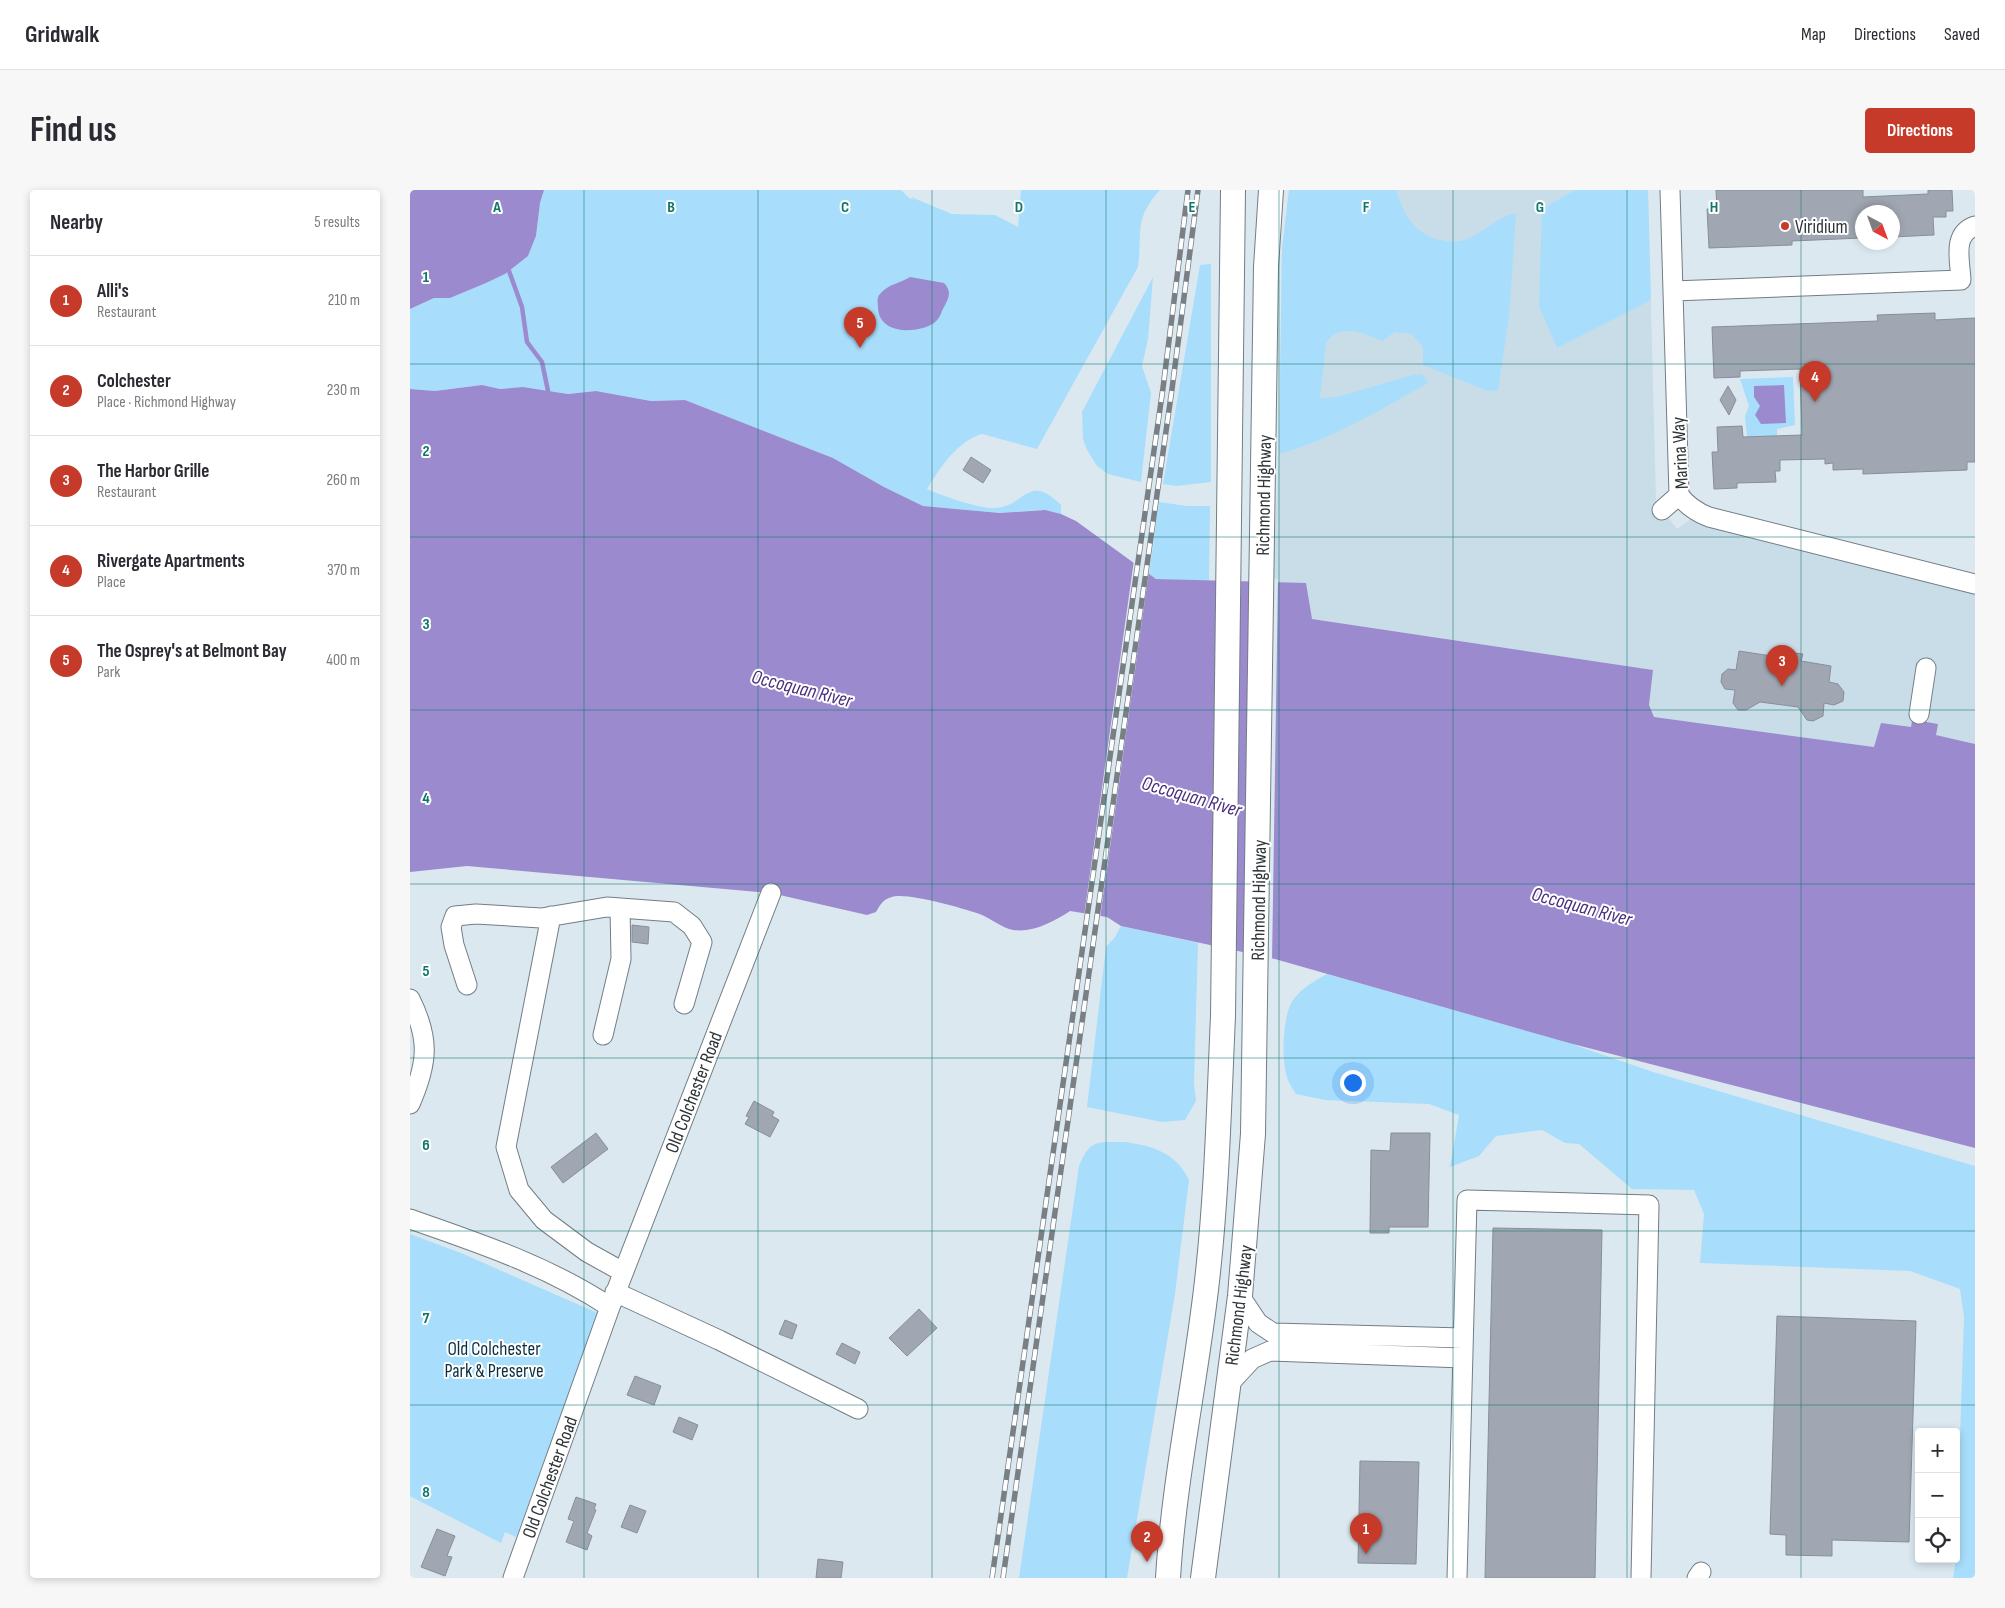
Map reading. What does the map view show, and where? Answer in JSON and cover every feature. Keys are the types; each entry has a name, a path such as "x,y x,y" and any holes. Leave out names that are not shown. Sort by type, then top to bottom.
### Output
{"main road":[{"name":"Richmond Highway","path":"1168,1578 1174,1510 1207,1281 1217,1145 1223,1016 1233,190"},
{"name":"Richmond Highway","path":"1203,1578 1240,1296 1251,1181 1256,1017 1266,267 1271,190"}],"street":[{"name":"Marina Way","path":"1670,190 1679,495 1695,511 1709,517 1975,584"},
{"path":"1673,291 1961,280 1960,238 1967,229 1975,226"},
{"path":"1662,510 1679,495"},
{"path":"1919,714 1926,668"},
{"name":"Old Colchester Road","path":"513,1578 612,1299 771,893"},
{"path":"467,985 452,936 451,927 455,916 476,914 542,918 607,907 674,912 692,926 702,942 684,1004"},
{"path":"603,1035 621,959 620,908"},
{"path":"551,916 506,1147 519,1190 544,1220 587,1252 623,1272"},
{"path":"410,999 421,1020 426,1042 425,1060 410,1104"},
{"path":"1457,1578 1467,1200 1648,1205 1641,1578"},
{"path":"410,1219 478,1242 531,1264 581,1288 719,1340 858,1409"},
{"path":"1240,1296 1255,1320 1273,1333 1463,1338"},
{"path":"1229,1384 1252,1359 1270,1351 1463,1358"}],"shaded area":[{"path":"1289,190 1648,190 1656,501 1677,529 1691,519 1975,594 1975,744 1936,735 1913,713 1911,727 1874,747 1653,717 1649,705 1653,670 1312,619 1272,582 1279,454 1282,249"}],"green space":[{"path":"544,190 901,190 909,198 914,200 911,197 952,214 995,215 1018,227 1021,190 1160,190 1142,218 1138,267 1037,449 982,434 965,443 950,456 927,489 950,498 988,508 1005,506 1033,491 1041,491 1061,505 1061,514 1042,510 1000,513 923,506 884,487 833,458 685,400 651,401 596,391 568,394 523,387 500,389 482,385 435,391 410,389 410,309 434,298 450,298 486,283 505,274 528,256 536,236 540,203"},
{"path":"1289,190 1396,190 1403,209 1413,224 1427,235 1446,241 1466,239 1503,218 1516,213 1509,317 1498,390 1488,391 1423,365 1423,347 1411,334 1395,332 1382,341 1352,331 1338,333 1326,343 1320,398 1337,397 1413,375 1422,374 1428,383 1337,432 1279,454 1282,249"},
{"path":"1575,190 1648,190 1651,300 1557,348 1539,306 1542,209"},
{"path":"1211,264 1211,482 1176,486 1163,484 1200,265"},
{"path":"1153,277 1148,339 1142,366 1151,393 1141,482 1108,474 1097,466 1087,450 1083,439 1082,412"},
{"path":"1793,377 1795,425 1777,429 1777,436 1747,437 1745,416 1749,406 1740,379"},
{"path":"1159,502 1187,506 1210,506 1209,581 1156,579 1149,575"},
{"path":"1121,926 1198,943 1194,1083 1196,1101 1185,1120 1162,1122 1087,1107 1106,947 1115,937"},
{"path":"1327,974 1569,1043 1653,1072 1975,1166 1975,1578 1953,1578 1955,1563 1960,1563 1960,1438 1964,1317 1960,1289 1910,1271 1700,1263 1704,1214 1694,1190 1632,1189 1579,1144 1565,1143 1542,1130 1496,1136 1479,1156 1450,1167 1459,1115 1429,1104 1325,1100 1296,1094 1288,1080 1284,1063 1285,1028 1289,1007 1300,992"},
{"path":"1101,1142 1125,1142 1163,1152 1178,1163 1189,1180 1175,1294 1127,1578 1019,1578 1079,1166 1087,1151 1096,1144"},
{"name":"Old Colchester Park & Preserve","path":"410,1234 461,1253 600,1314 516,1537 505,1532 501,1543 410,1496"}],"water":[{"path":"410,190 544,190 540,203 536,236 528,256 505,274 486,283 450,298 434,298 410,309"},
{"path":"910,277 944,283 949,292 948,297 939,317 927,327 910,330 892,328 880,317 878,297 887,288"},
{"name":"Occoquan River","path":"482,385 500,389 523,387 568,394 596,391 651,401 685,400 833,458 884,487 923,506 1000,513 1045,510 1061,514 1076,521 1156,579 1306,583 1312,619 1653,670 1649,705 1654,717 1874,747 1881,723 1911,727 1913,713 1921,721 1938,724 1936,735 1975,744 1975,1148 1569,1043 1275,959 1121,926 1107,917 1070,911 1036,928 1013,930 974,912 910,897 899,896 886,899 876,912 867,915 771,893 467,866 410,872 410,389 435,391"},
{"path":"1784,385 1786,423 1761,424 1755,415 1760,406 1754,397 1754,386"}],"pier":[{"path":"1134,560 1149,571 1100,918 1084,916"},
{"path":"1251,579 1278,579 1272,961 1245,955"}],"building":[{"name":"Viridium","path":"1716,190 1863,190 1863,197 1928,194 1928,190 1952,190 1953,211 1946,211 1946,217 1933,217 1934,235 1900,237 1900,205 1855,205 1855,238 1792,241 1792,245 1709,248 1707,209 1717,209"},
{"path":"1935,313 1935,320 1975,318 1975,462 1967,462 1967,470 1863,474 1863,469 1833,470 1833,463 1825,464 1825,459 1780,460 1780,471 1775,471 1776,482 1737,483 1737,488 1714,489 1712,452 1718,452 1717,427 1742,426 1743,437 1802,435 1800,369 1740,371 1740,377 1714,378 1712,327 1878,321 1877,315"},
{"path":"1728,386 1736,400 1729,415 1720,400"},
{"path":"971,457 991,470 983,483 963,470"},
{"path":"1739,651 1785,658 1786,652 1803,654 1801,661 1831,666 1829,682 1838,684 1844,692 1843,701 1834,705 1824,703 1823,716 1813,721 1807,720 1798,707 1760,702 1746,710 1738,710 1733,703 1735,690 1725,689 1721,682 1722,674 1728,669 1736,670"},
{"path":"632,925 649,927 648,944 632,942"},
{"path":"754,1101 774,1112 772,1116 779,1120 770,1137 745,1124 749,1117 746,1116"},
{"path":"596,1133 608,1149 563,1183 551,1167"},
{"path":"1391,1133 1430,1133 1428,1227 1389,1227 1389,1233 1370,1233 1371,1150 1390,1151"},
{"path":"1493,1228 1602,1230 1595,1578 1485,1578"},
{"path":"919,1309 937,1328 907,1356 889,1338"},
{"path":"1777,1316 1916,1321 1909,1542 1832,1540 1832,1556 1786,1555 1786,1535 1770,1534"},
{"path":"785,1320 797,1325 792,1339 779,1334"},
{"path":"842,1343 860,1352 855,1364 836,1354"},
{"path":"635,1376 661,1386 654,1405 627,1395"},
{"path":"679,1417 698,1425 692,1440 673,1432"},
{"path":"1360,1461 1419,1462 1416,1564 1358,1563"},
{"path":"576,1497 596,1504 594,1509 596,1510 587,1533 592,1536 587,1550 566,1542 574,1521 568,1519"},
{"path":"630,1505 646,1511 637,1533 621,1527"},
{"path":"437,1529 455,1536 447,1556 452,1557 445,1576 421,1567"},
{"path":"818,1559 843,1562 841,1578 816,1578"}],"waterway":[{"path":"509,271 522,307 527,342 542,362 548,391"}],"railway":[{"path":"992,1578 1163,388 1188,190"},
{"path":"1003,1578 1172,389 1198,190"}],"place":[{"name":"Viridium","path":"1785,226"},
{"name":"The Osprey's at Belmont Bay","path":"860,348"},
{"name":"Rivergate Apartments","path":"1815,402"},
{"name":"The Harbor Grille","path":"1782,686"},
{"name":"Alli's","path":"1366,1554"},
{"name":"Colchester","path":"1147,1562"}]}
